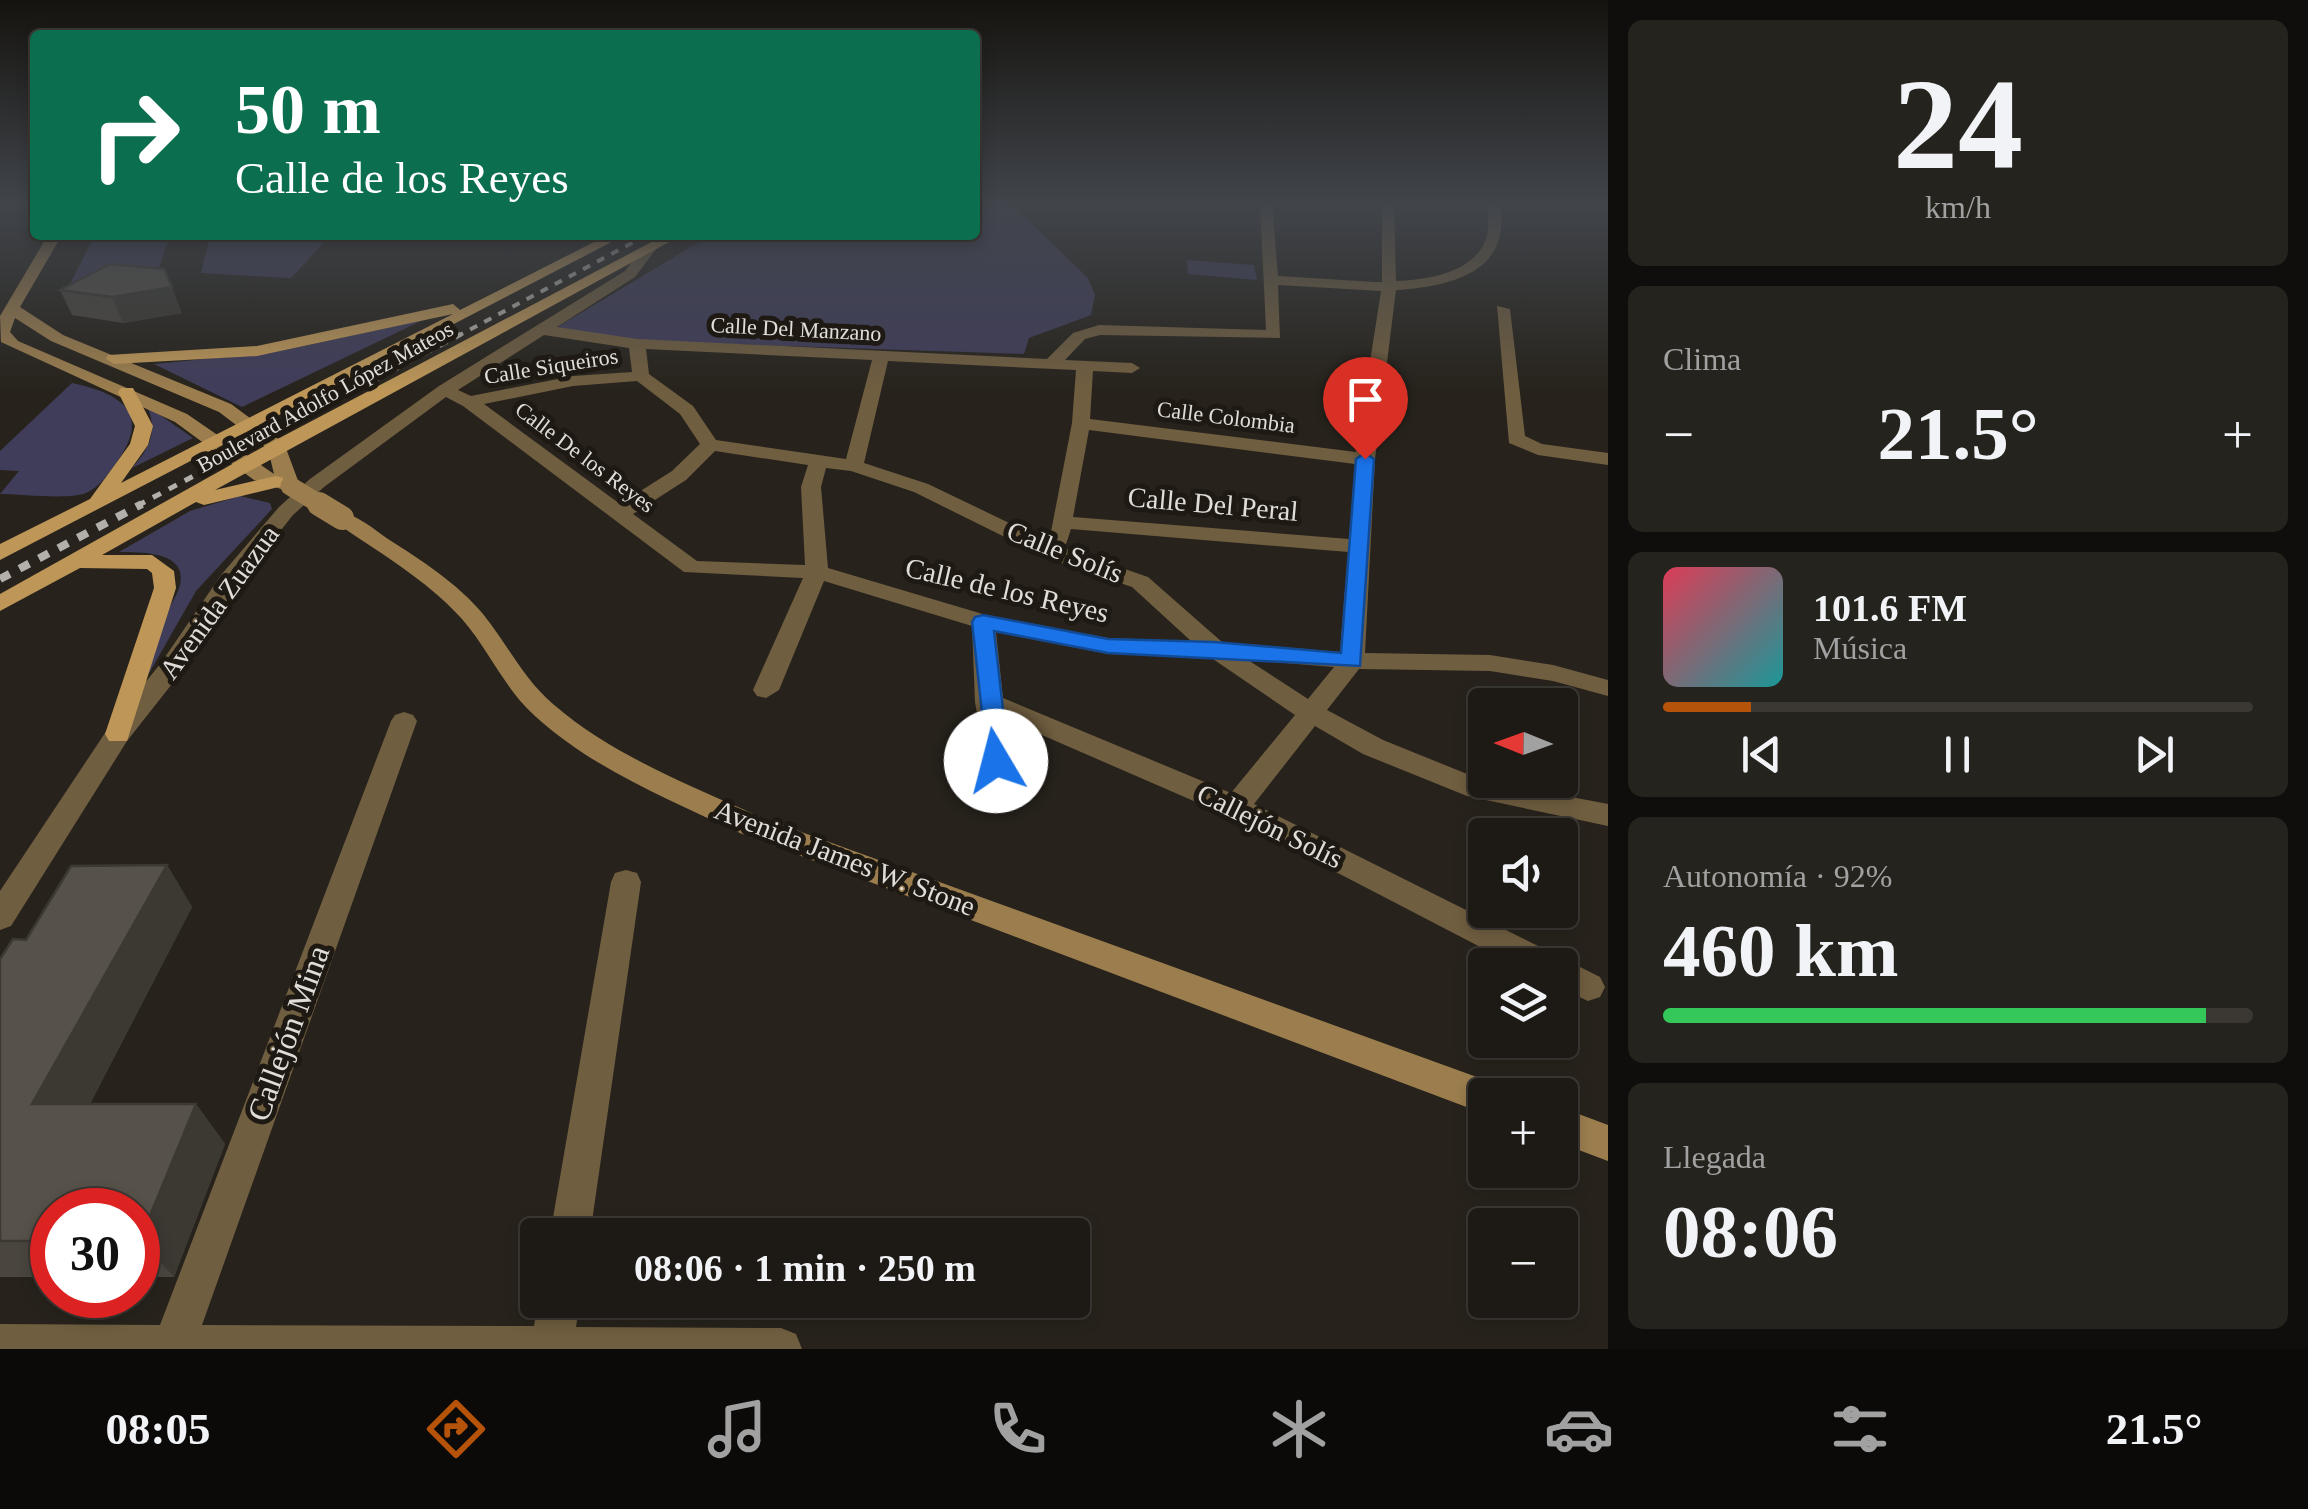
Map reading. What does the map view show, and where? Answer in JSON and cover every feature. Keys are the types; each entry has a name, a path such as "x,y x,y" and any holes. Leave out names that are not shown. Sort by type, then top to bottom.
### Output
{"main road":[{"path":"33,265 14,310 57,338 225,408 277,447 284,484 214,496 161,514"},
{"name":"Boulevard Adolfo López Mateos","path":"0,554 560,265"},
{"name":"Boulevard Adolfo López Mateos","path":"0,604 277,447 618,265"},
{"path":"114,359 257,351 492,300"},
{"name":"Avenida James W. Stone","path":"14,310 2,328 12,344 181,418 246,465 342,518 400,557 470,614 522,689 583,740 663,784 750,825 1468,1091"},
{"path":"96,503 140,445 144,426 127,392"},
{"path":"78,562 152,562 163,572 165,588 118,734"},
{"path":"1578,1132 1608,1143"}],"street":[{"name":"Avenida Zuazua","path":"0,917 118,734 170,670 229,580 286,512 316,483 446,390 630,274 637,265"},
{"path":"1053,362 1080,336 1100,330 1274,335 1269,265"},
{"path":"1236,807 1308,711 1352,661 1365,459 1390,286 1389,265"},
{"path":"1270,280 1390,286 1435,283 1473,265"},
{"path":"1502,309 1516,439 1538,449 1608,459"},
{"name":"Calle Del Manzano","path":"539,329 636,344 1053,362"},
{"path":"617,514 661,490 694,464 710,444 687,410 640,376 636,344"},
{"path":"854,466 866,406 882,355"},
{"path":"1053,362 1132,368"},
{"path":"1054,553 1081,423 1085,366"},
{"name":"Calle Siqueiros","path":"468,402 572,381 640,376"},
{"name":"Calle De los Reyes","path":"446,390 468,402 692,567"},
{"name":"Calle Colombia","path":"1081,423 1365,459"},
{"name":"Calle Solís","path":"710,444 854,466 921,488 1054,553 1140,582 1214,649 1308,711 1373,747 1476,788 1608,815"},
{"path":"766,690 818,572 811,487 819,460"},
{"name":"Calle Del Peral","path":"1062,522 1359,546"},
{"name":"Calle de los Reyes","path":"692,567 818,572 983,622 1108,646 1214,649 1352,661 1490,663 1553,673 1608,688"},
{"path":"983,622 996,761"},
{"name":"Callejón Solís","path":"988,702 1236,807 1513,948"},
{"name":"Callejón Mina","path":"173,1346 404,722"},
{"path":"573,1218 626,882"},
{"path":"552,1346 557,1318"},
{"path":"0,1345 781,1349"}],"shaded area":[{"path":"80,265 160,265 154,282 65,294"},
{"path":"203,265 303,265 291,278 201,273"},
{"path":"661,265 1074,265 1088,278 1095,295 1091,315 1029,338 1024,354 640,341 558,330"},
{"path":"1187,265 1254,265 1257,280 1188,274"},
{"path":"423,320 242,407 154,364 276,352"},
{"path":"72,383 106,393 127,410 132,420 126,448 105,478 86,493 0,494 19,471 0,470 0,451"},
{"path":"147,406 193,438 132,468 150,439 152,423"},
{"path":"240,496 270,503 272,509 196,591 148,675 158,633 178,591 179,568 153,554 119,552 190,511"}],"building":[{"path":"108,265 164,269 172,287 112,297 60,290"},
{"path":"167,865 32,1104 196,1104 160,1191 160,1188 30,1188 30,1241 0,1241 0,959 13,939 26,940 71,866"}],"railway":[{"path":"456,337 591,265"},
{"path":"137,506 461,334"},
{"path":"0,579 142,504"}],"route":[{"path":"996,761 983,622 1108,646 1214,649 1352,661 1365,459"}]}
